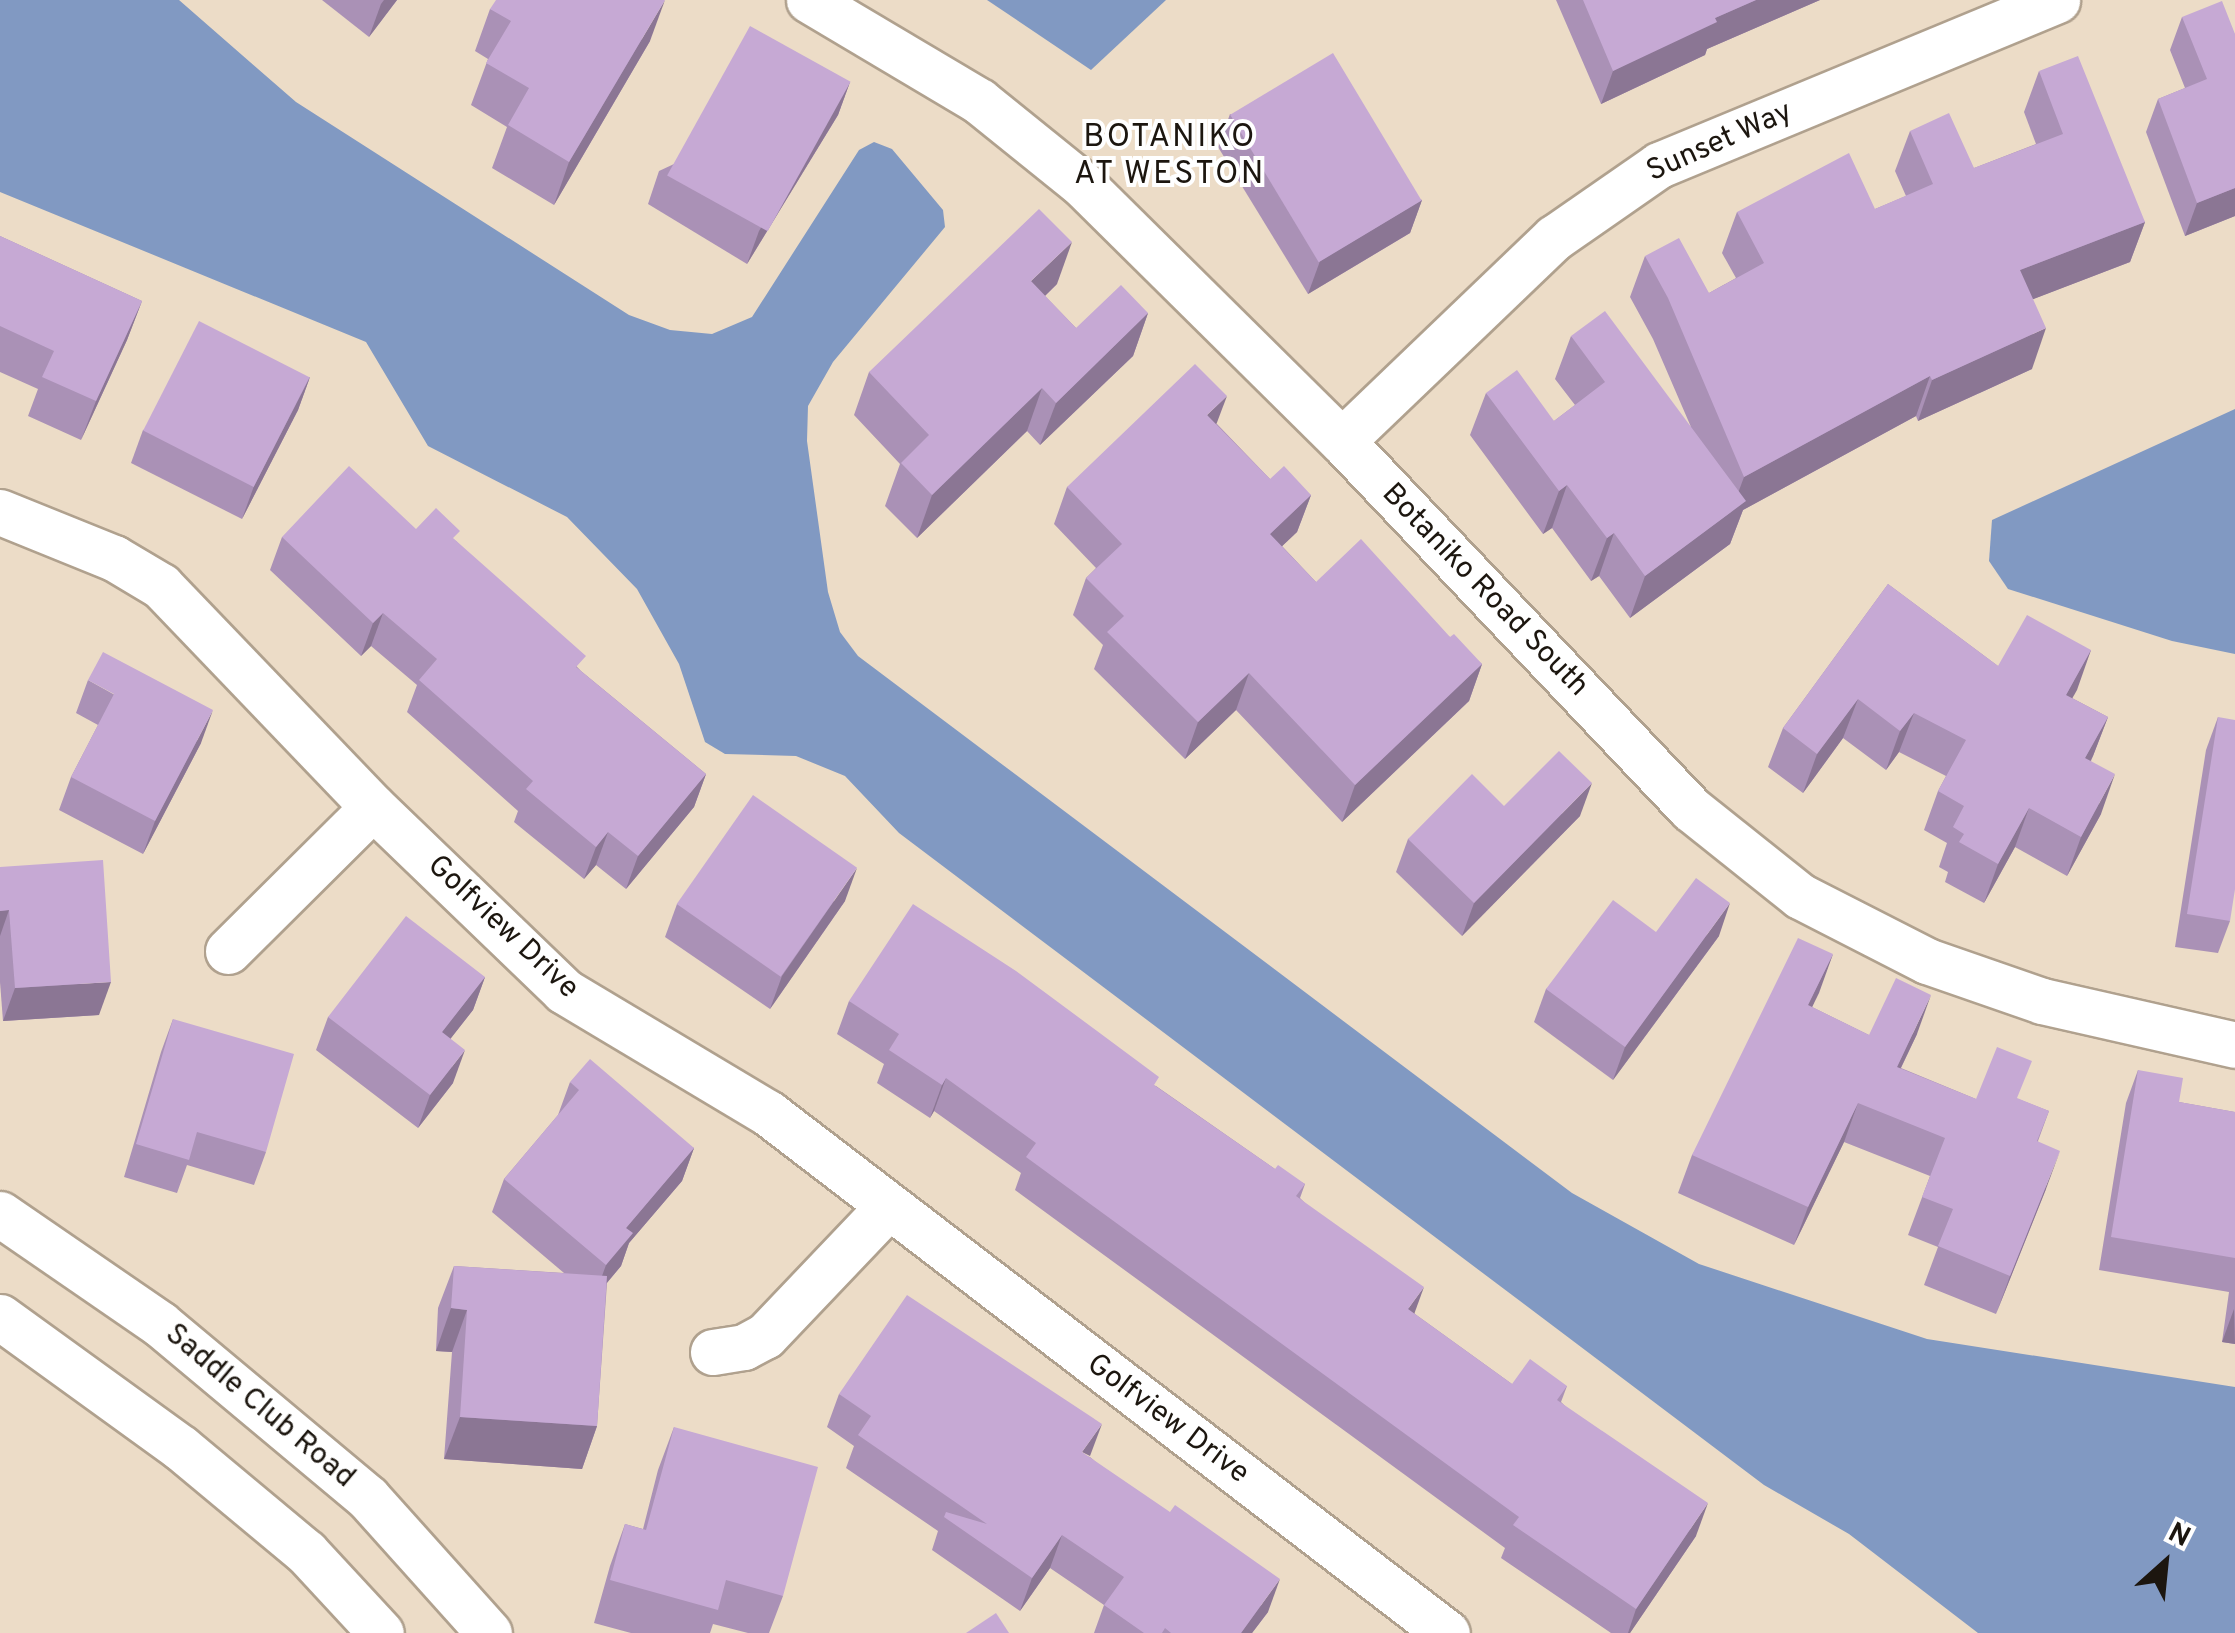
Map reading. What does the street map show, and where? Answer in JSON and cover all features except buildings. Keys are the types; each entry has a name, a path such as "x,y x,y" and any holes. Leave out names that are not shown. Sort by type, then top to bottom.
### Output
{"street":[{"name":"Botaniko Road South","path":"809,0 979,101 1082,184 1342,442 1691,809 1800,896 1927,961 2042,1001 2235,1045"},
{"name":"Sunset Way","path":"1342,442 1554,238 1659,165 2057,0"},
{"name":"Golfview Drive","path":"0,512 114,558 161,586 374,807 564,991 768,1113 886,1208 1447,1633"},
{"path":"228,952 374,807"},
{"path":"713,1352 744,1347 786,1319 886,1208"},
{"name":"Saddle Club Road","path":"0,1214 160,1324 368,1498 488,1633"},
{"path":"0,1318 166,1436 279,1529 306,1552 381,1633"}],"water":[{"path":"0,0 179,0 296,102 629,315 670,330 712,334 752,317 859,150 874,142 892,149 943,210 945,227 833,362 808,406 807,441 828,592 840,632 858,656 1572,1193 1699,1264 1927,1339 2235,1387 2235,1633 1978,1633 1849,1534 1764,1485 899,833 845,776 796,756 725,754 705,742 679,664 637,589 567,517 428,446 366,342 0,192"},
{"path":"987,0 1166,0 1091,70"},
{"path":"2235,409 2235,654 2172,641 2008,589 1989,561 1992,520"}],"district":[{"name":"BOTANIKO AT WESTON","path":"1170,158"}]}
